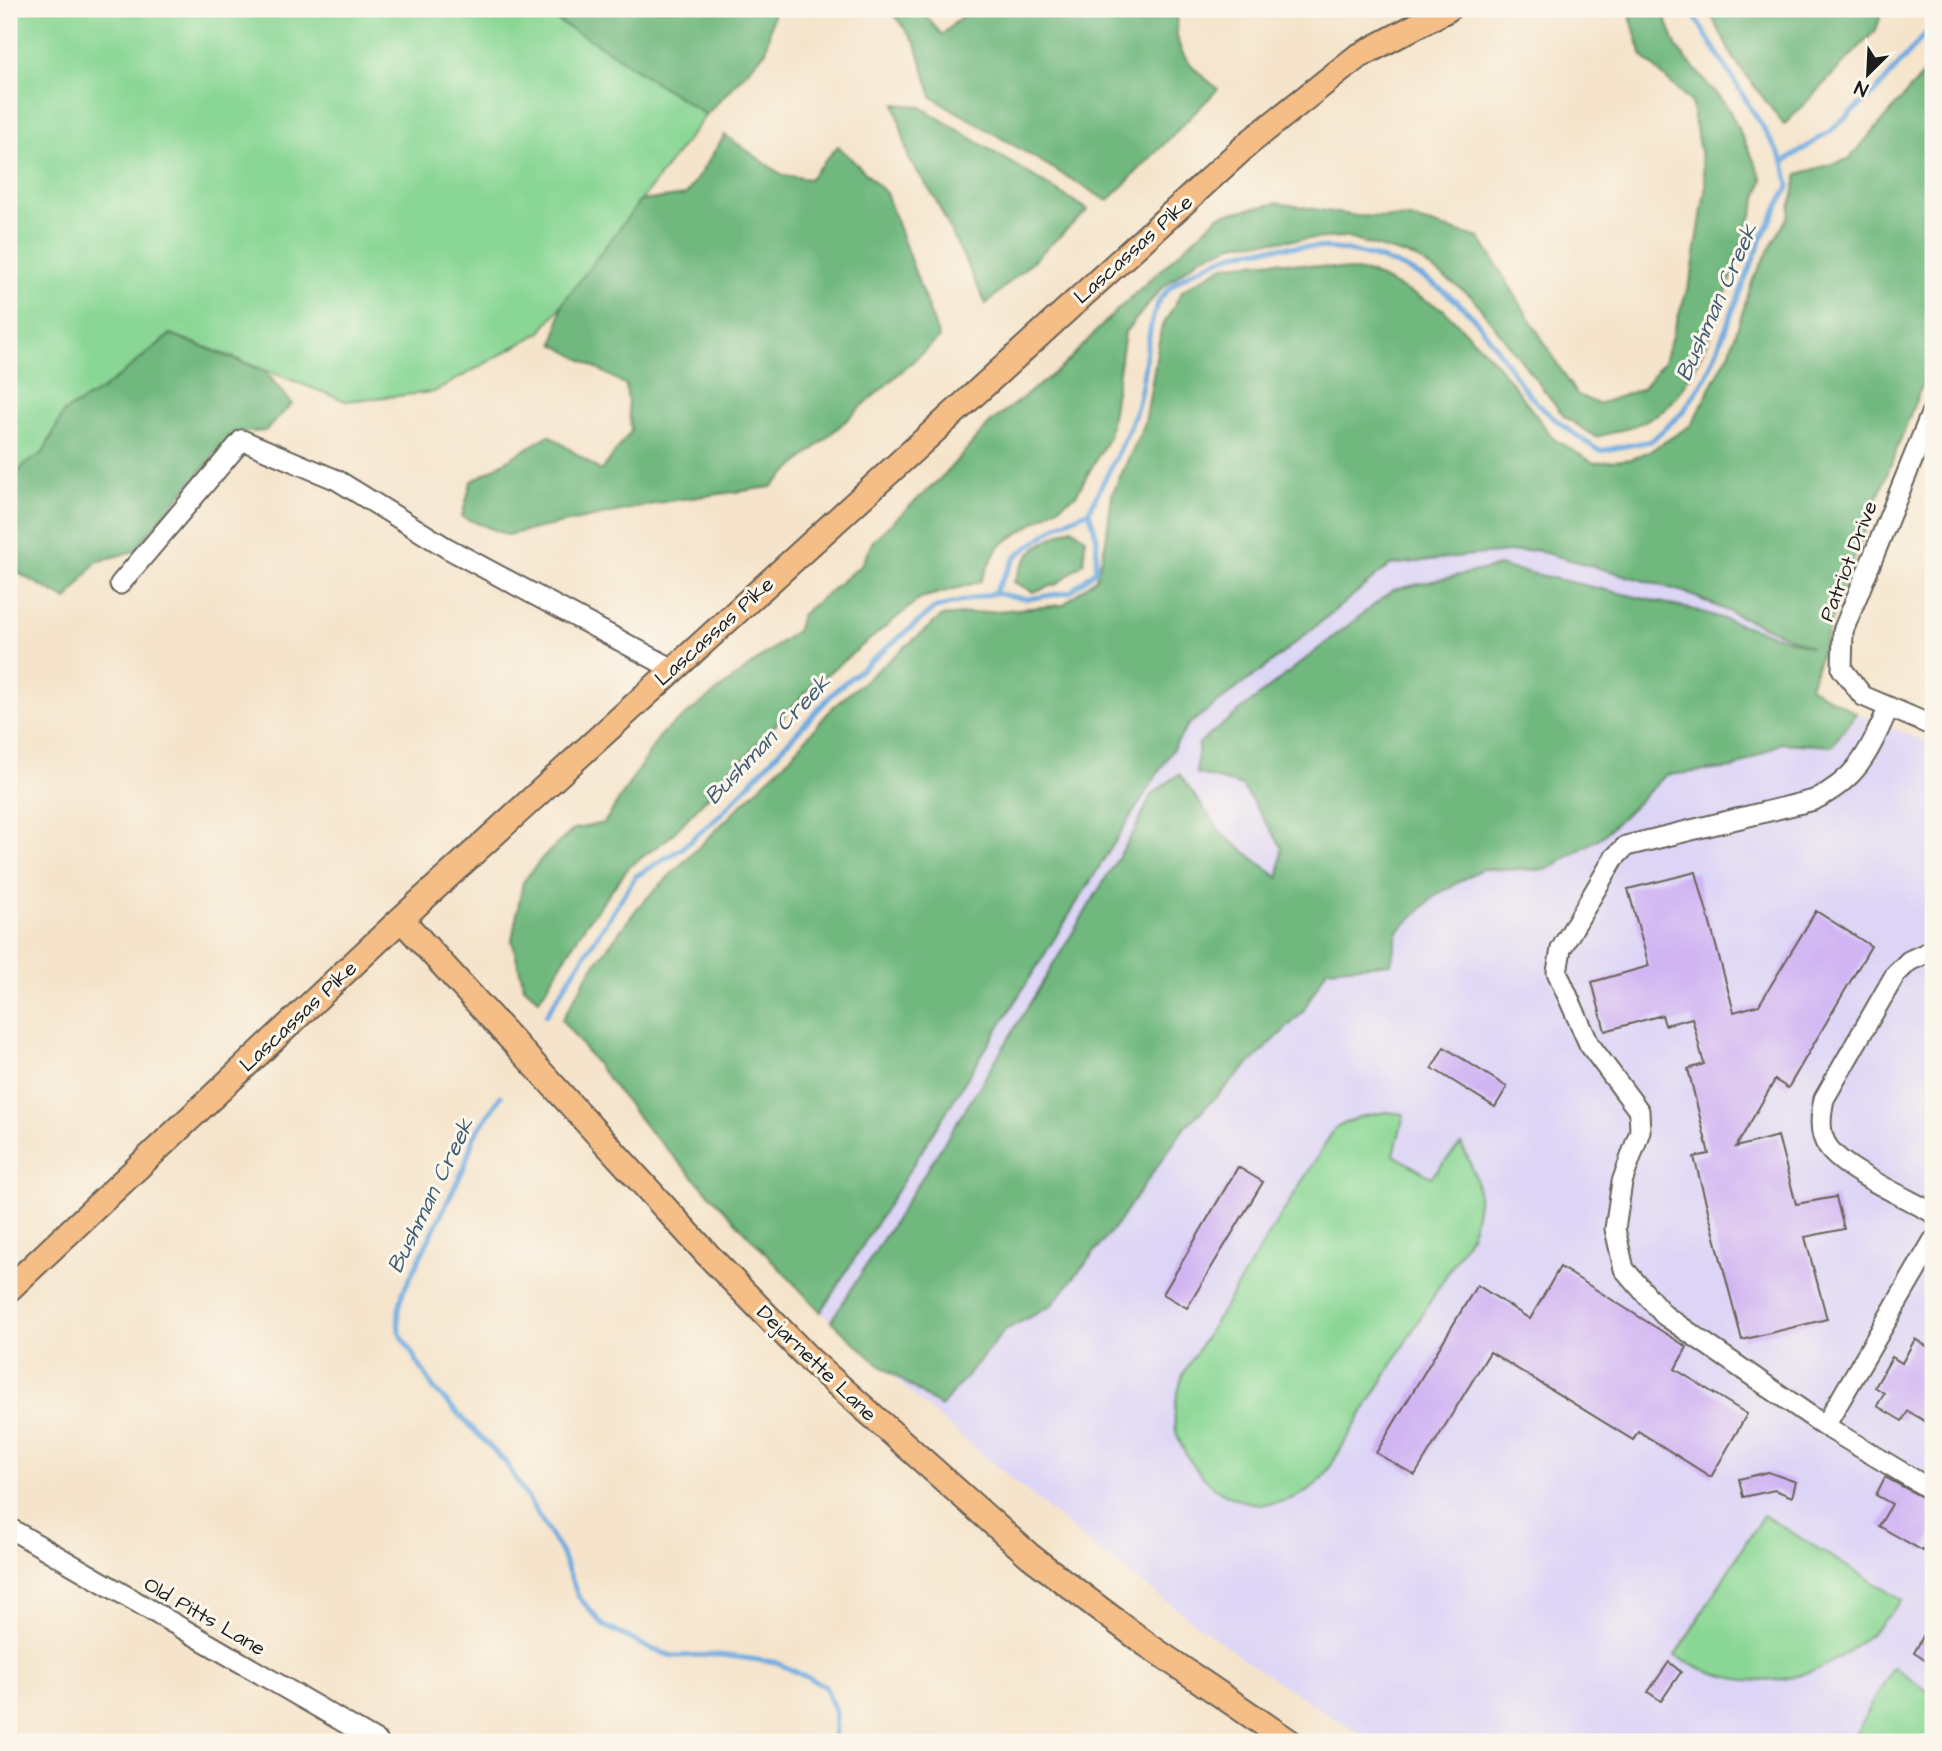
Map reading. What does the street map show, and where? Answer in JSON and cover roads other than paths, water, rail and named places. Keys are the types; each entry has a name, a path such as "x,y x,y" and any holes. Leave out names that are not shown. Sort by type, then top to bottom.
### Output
{"main road":[{"name":"Lascassas Pike","path":"9,1289 401,919 1250,142 1357,57 1448,9"},
{"name":"Dejarnette Lane","path":"401,919 708,1255 810,1360 1030,1556 1146,1644 1290,1742"}],"street":[{"name":"Patriot Drive","path":"1933,408 1843,631 1842,669 1863,695 1933,726"},
{"path":"120,584 242,440 337,480 447,548 673,669"},
{"path":"1889,707 1865,760 1837,788 1814,800 1626,846 1614,858 1561,949 1557,972 1589,1044 1639,1111 1640,1130 1622,1182 1615,1229 1624,1269 1664,1315 1825,1426 1933,1491"},
{"path":"1933,950 1909,961 1895,975 1824,1099 1821,1116 1827,1146 1844,1162 1933,1213"},
{"path":"1825,1426 1933,1241"},
{"name":"Old Pitts Lane","path":"9,1528 378,1742"}],"waterway":[{"name":"Bushman Creek","path":"546,1015 636,876 681,849 721,814 837,689 935,608 994,593 1016,556 1060,524 1089,511 1136,410 1151,324 1159,301 1178,281 1191,273 1234,254 1289,247 1346,251 1400,266 1448,294 1470,314 1531,397 1579,437 1600,451 1651,441 1682,413 1706,377 1764,233 1789,186 1784,162 1690,9"},
{"path":"1784,162 1829,132 1877,90 1933,25"},
{"name":"Bushman Creek","path":"994,593 1027,599 1070,592 1096,570 1097,538 1089,511"},
{"name":"Bushman Creek","path":"501,1096 474,1136 464,1168 403,1292 398,1313 399,1332 434,1389 506,1463 561,1552 578,1596 603,1625 651,1649 673,1656 720,1655 775,1662 825,1686 836,1714 834,1742"}]}
